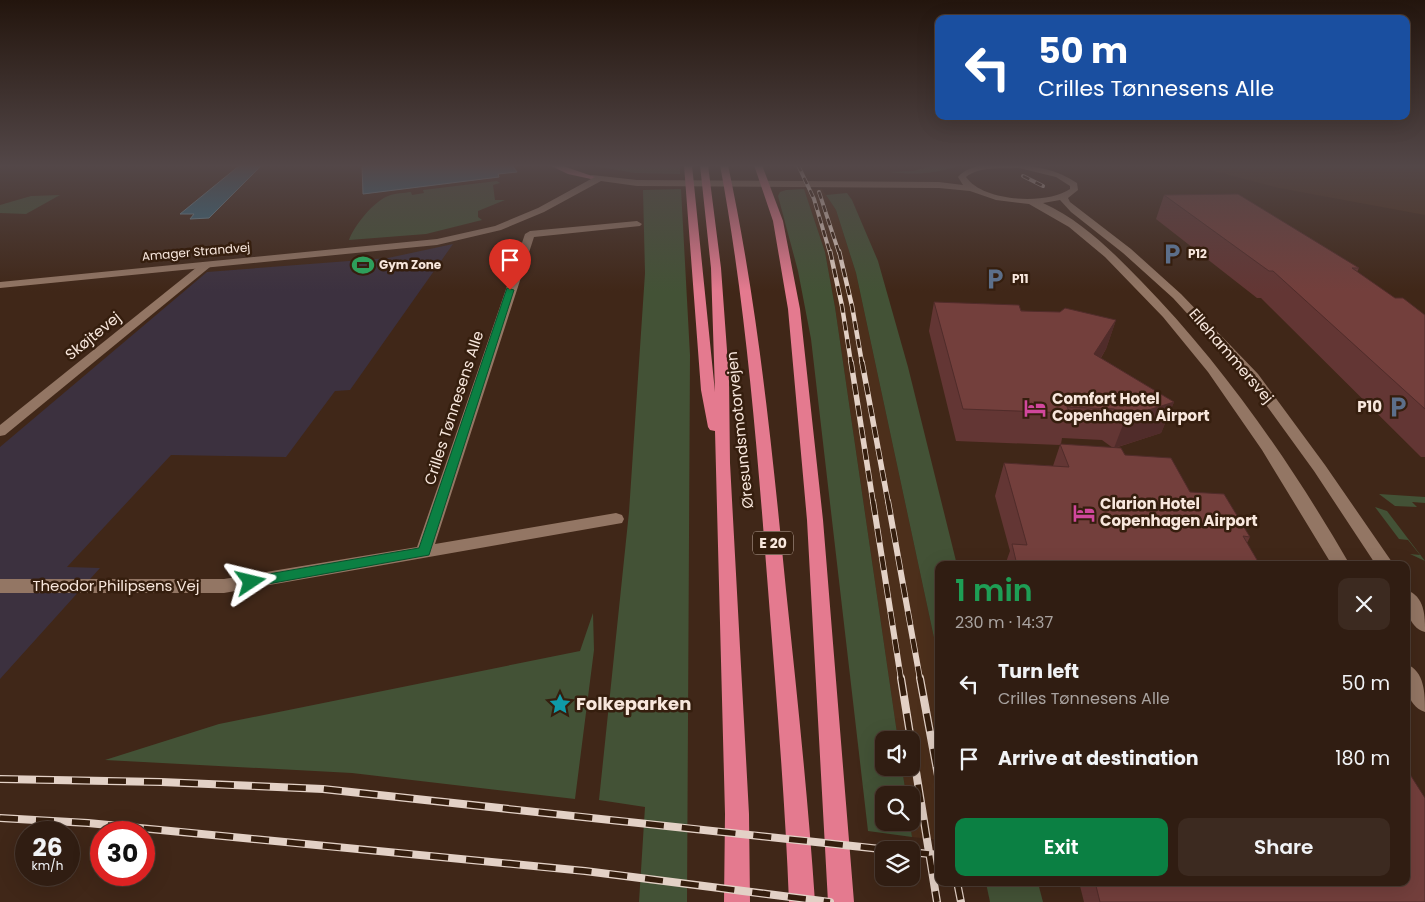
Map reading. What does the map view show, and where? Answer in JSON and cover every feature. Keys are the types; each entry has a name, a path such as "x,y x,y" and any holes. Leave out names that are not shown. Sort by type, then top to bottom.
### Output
{"highway":[{"path":"692,207 708,390 722,463"},
{"name":"Øresundsmotorvejen","path":"709,207 716,268 722,378 722,463 737,814 737,902"},
{"name":"Øresundsmotorvejen","path":"728,207 744,268 766,449 798,818 802,902"},
{"path":"772,207 778,221 794,309 815,520 841,902"}],"street":[{"name":"Amager Strandvej","path":"0,285 437,242 498,228 546,207"},
{"name":"Ellehammersvej","path":"1046,207 1064,217 1113,259 1177,327 1222,382 1274,457 1339,561"},
{"name":"Ellehammersvej","path":"1071,207 1127,251 1177,296 1253,377 1320,468 1382,561"},
{"name":"Crilles Tønnesens Alle","path":"424,552 530,234 637,224"},
{"name":"Skøjtevej","path":"0,432 206,265"},
{"name":"Theodor Philipsens Vej","path":"0,586 224,586 616,519"},
{"path":"1410,603 1425,625"},
{"path":"1410,679 1425,703"}],"shaded area":[{"path":"810,207 834,207 856,273 935,642 935,840 912,837 911,831 920,831 920,786 905,786 903,776 920,776 920,731 897,731 835,307 825,252"},
{"path":"1382,207 1425,207 1425,215"},
{"path":"453,244 350,390 335,391 286,457 171,455 67,567 100,568 0,679 0,447 207,272 388,258"}],"green space":[{"path":"0,207 38,207 26,214 0,213"},
{"path":"372,207 488,207 478,211 478,217 482,220 426,234 349,240"},
{"path":"643,207 682,207 690,355 687,902 639,902 645,807 599,800 629,512 645,273"},
{"path":"781,207 810,207 825,252 835,307 897,731 875,731 875,776 903,776 905,786 875,786 875,831 911,831 912,837 868,831 811,339 798,271"},
{"path":"834,207 855,207 878,261 908,367 956,561 935,561 935,642 856,273"},
{"path":"1379,494 1425,497 1425,503 1412,502 1417,507 1395,506"},
{"path":"1375,507 1387,511 1425,561 1410,554 1420,555 1408,540 1399,539"},
{"path":"593,613 594,650 575,799 352,773 105,760 219,724 580,651"},
{"path":"987,886 1039,886 1043,902 990,902"}],"water":[{"path":"188,207 220,207 209,218 190,219 194,214 180,214"}],"building":[{"path":"1181,207 1259,207 1359,268 1352,268 1395,298 1403,298 1425,315 1425,409 1273,271 1269,271"},
{"path":"934,302 1019,305 1021,311 1060,312 1065,308 1116,320 1094,354 1174,402 1126,417 1114,409 1067,407 1070,413 963,409"},
{"path":"1060,444 1121,448 1125,455 1171,458 1190,492 1224,494 1250,537 1243,536 1258,561 1016,561 1012,544 1027,545 1004,463 1069,467"},
{"path":"1410,774 1425,798 1425,902 1100,902 1096,886 1410,886"}],"railway":[{"path":"816,207 830,253"},
{"path":"824,207 839,253"},
{"path":"830,251 842,306 851,363"},
{"path":"839,251 852,306 862,363"},
{"path":"851,362 873,502"},
{"path":"862,362 888,502"},
{"path":"873,501 901,679"},
{"path":"888,501 920,679"},
{"path":"901,678 929,854"},
{"path":"920,678 935,759"},
{"path":"0,779 161,782 323,789 875,848"},
{"path":"0,818 88,823 585,871 830,902"},
{"path":"920,853 929,854"},
{"path":"929,854 935,855"},
{"path":"929,854 937,902"},
{"path":"958,886 961,902"}],"place":[{"name":"P12","path":"1172,254"},
{"name":"Gym Zone","path":"363,265"},
{"name":"P11","path":"995,279"},
{"name":"P10","path":"1398,407"},
{"name":"Comfort Hotel Copenhagen Airport","path":"1035,408"},
{"name":"Clarion Hotel Copenhagen Airport","path":"1084,513"},
{"name":"Folkeparken","path":"560,704"}],"route":[{"path":"251,582 424,552 510,290"}]}
